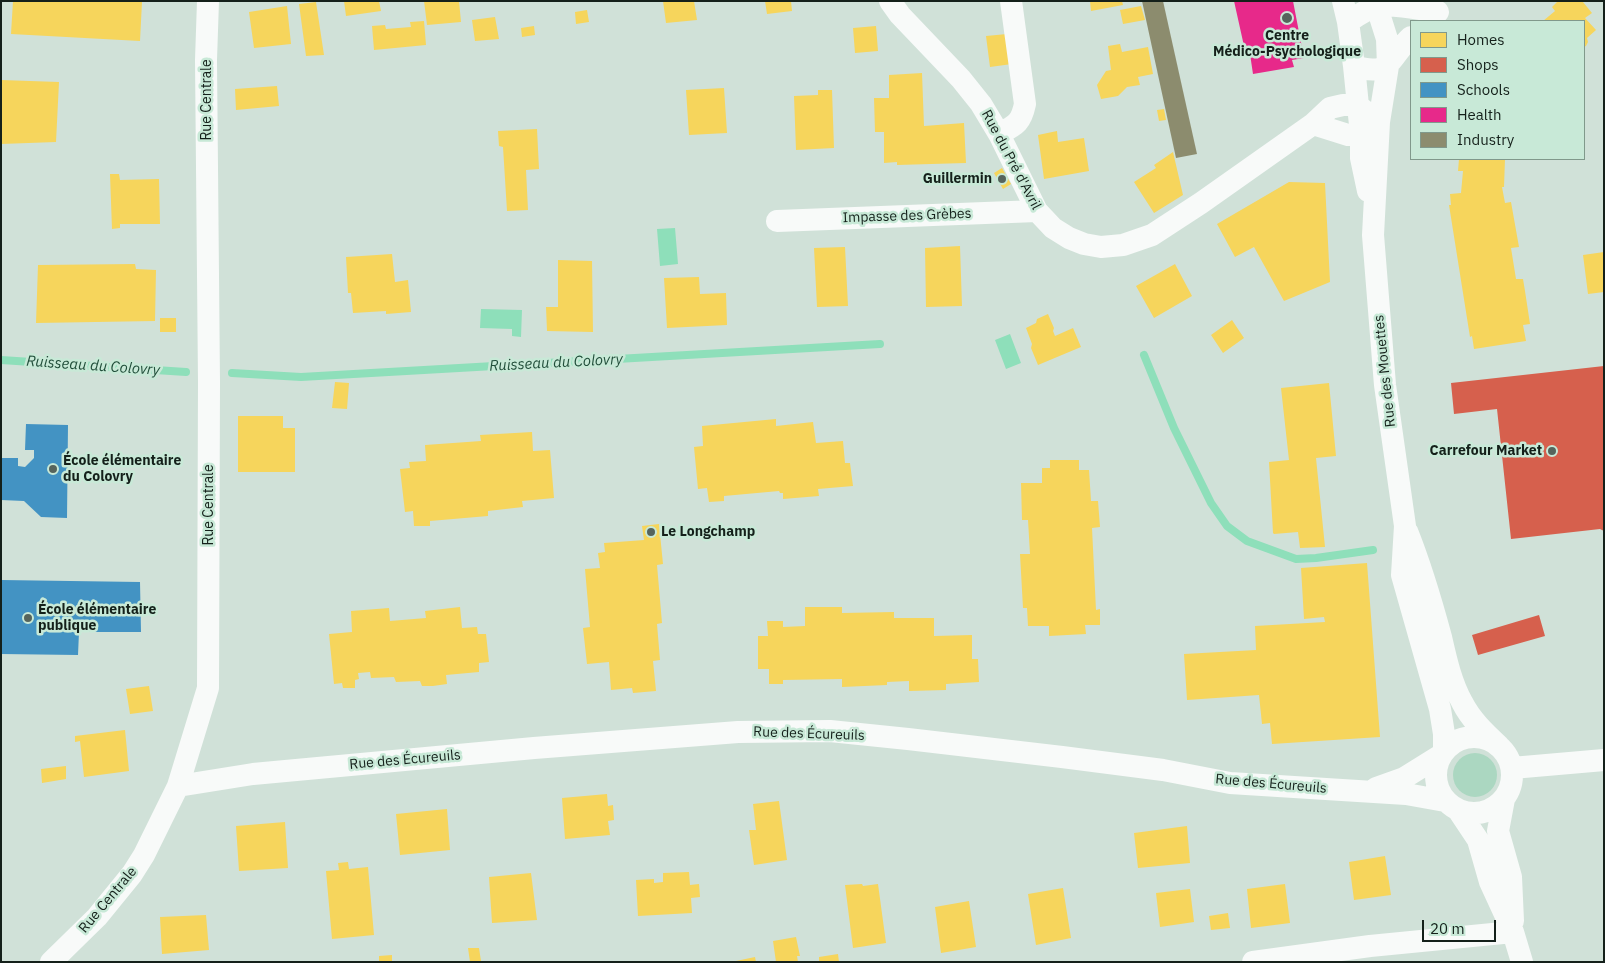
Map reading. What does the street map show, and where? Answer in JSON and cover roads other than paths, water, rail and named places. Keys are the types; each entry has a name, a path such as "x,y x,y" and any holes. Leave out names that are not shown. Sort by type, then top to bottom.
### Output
{"street":[{"name":"Rue Centrale","path":"51,962 97,918 132,874 178,786 208,688 209,382 206,60 208,1"},
{"name":"Rue du Pré d'Avril","path":"890,1 900,15 961,79 981,104 1000,134 1037,211 1053,228 1069,238 1084,244 1101,247 1123,245 1152,235 1313,124 1330,108 1343,105 1358,105"},
{"path":"1000,134 1013,126 1022,117 1025,104 1011,1"},
{"path":"1345,12 1365,11 1377,4 1439,12"},
{"name":"Rue des Mouettes","path":"1377,4 1388,40 1388,66 1379,122 1373,216 1386,390 1405,526 1402,574 1440,709 1444,734 1442,753"},
{"name":"Rue des Mouettes","path":"1345,12 1354,66 1361,158 1373,216"},
{"path":"1354,66 1379,69 1388,66 1410,37"},
{"path":"1313,124 1348,135 1360,135 1379,122 1358,105"},
{"name":"Impasse des Grèbes","path":"777,221 1037,211"},
{"name":"Rue des Mouettes","path":"1405,526 1424,574 1449,669 1458,694 1478,727 1499,746"},
{"name":"Rue des Écureuils","path":"178,786 253,774 534,748 738,732 830,731 1163,770 1230,783 1406,794 1452,806"},
{"path":"1513,932 1511,877 1498,831 1504,799 1512,781 1512,768 1507,756 1499,746 1488,739 1474,736 1454,742 1442,753 1435,771 1436,779 1440,795 1452,806 1478,840 1490,882 1513,932 1522,962"},
{"name":"Rue des Écureuils","path":"1363,792 1404,778 1442,753"},
{"path":"1512,768 1604,760"},
{"name":"Rue des Écureuils","path":"186,762 208,768 253,774"},
{"path":"1452,806 1472,814 1487,812 1504,799"},
{"path":"1253,962 1370,946 1513,932"}],"waterway":[{"name":"Ruisseau du Colovry","path":"232,373 301,377 880,344"},
{"path":"1144,355 1174,428 1211,503 1227,526 1247,541 1296,559 1373,550"},
{"name":"Ruisseau du Colovry","path":"1,360 186,372"}],"place":[{"name":"Centre Médico-Psychologique","path":"1287,18"},
{"name":"Guillermin","path":"1002,179"},
{"name":"Carrefour Market","path":"1552,451"},
{"name":"École élémentaire du Colovry","path":"53,469"},
{"name":"Le Longchamp","path":"651,532"},
{"name":"École élémentaire publique","path":"28,618"}]}
